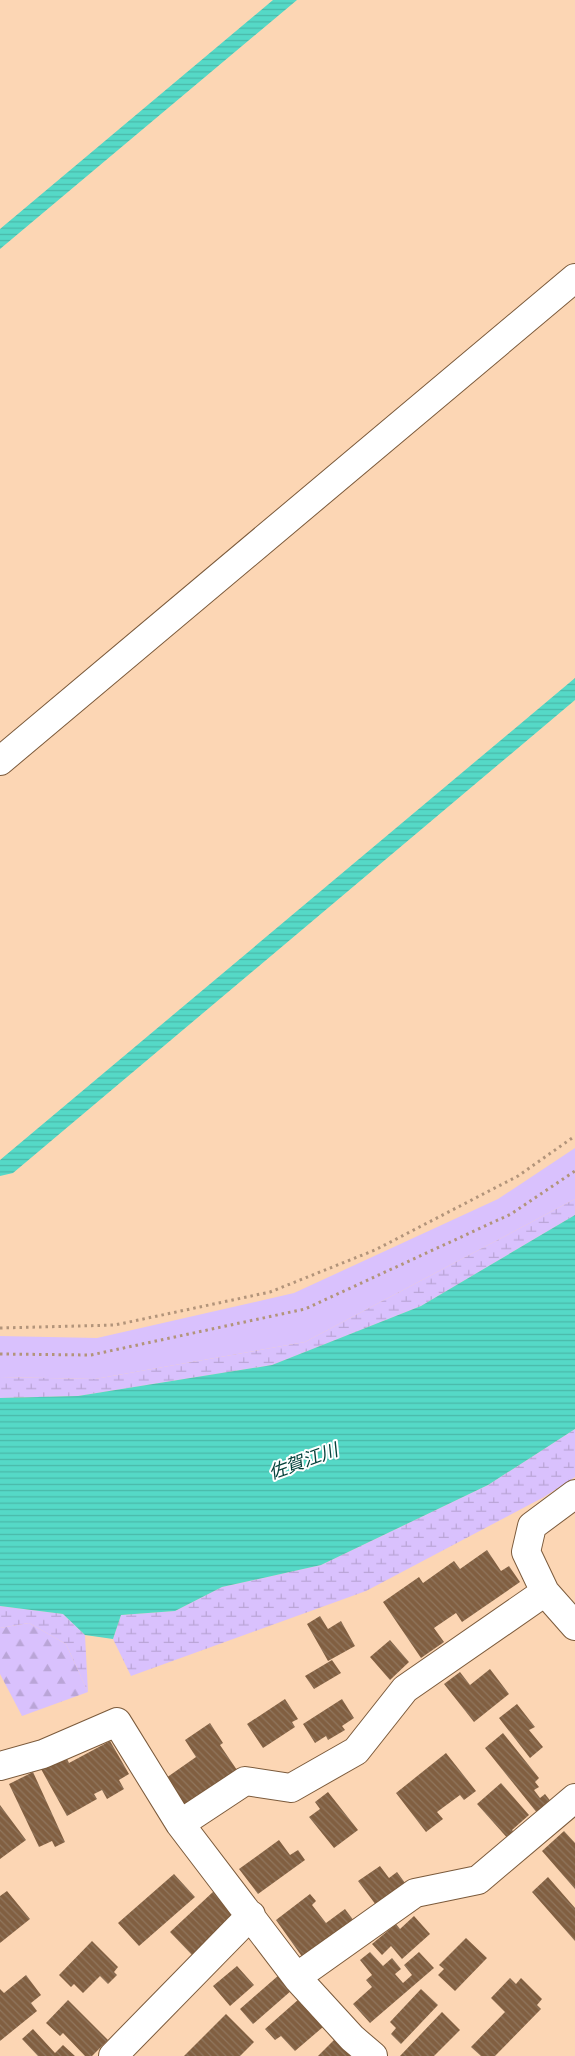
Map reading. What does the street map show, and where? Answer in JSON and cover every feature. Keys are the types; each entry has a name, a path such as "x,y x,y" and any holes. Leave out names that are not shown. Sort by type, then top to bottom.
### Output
{"street":[{"path":"0,762 575,278"},
{"path":"575,1494 532,1526 526,1552 544,1592 575,1626"},
{"path":"180,1824 245,1780 292,1788 356,1751 404,1689 544,1592"},
{"path":"0,1766 43,1754 116,1722 180,1824 298,1979 352,2038 373,2056"},
{"path":"308,1969 415,1893 478,1880 575,1798"},
{"path":"113,2056 250,1916"}],"path":[{"path":"0,1328 114,1324 270,1292 375,1250 518,1176 575,1136"},
{"path":"0,1354 91,1355 305,1309 511,1214 575,1171"}],"green space":[{"path":"575,1148 575,1199 305,1342 95,1379 0,1377 0,1336 97,1338 294,1293 498,1199"},
{"path":"575,1199 575,1215 421,1306 272,1365 78,1396 0,1398 0,1377 95,1379 305,1342"},
{"path":"575,1429 575,1477 544,1497 366,1591 131,1676 113,1639 121,1615 175,1611 222,1587 321,1565 488,1485"},
{"path":"0,1606 63,1614 85,1635 88,1692 66,1644 29,1623 0,1628"},
{"path":"29,1623 66,1644 88,1692 22,1716 0,1674 0,1628"}],"water":[{"path":"273,0 297,0 0,249 0,229"},
{"path":"575,678 575,700 13,1173 0,1176 0,1160"},
{"name":"佐賀江川","path":"575,1215 575,1429 488,1485 321,1565 222,1587 175,1611 121,1615 113,1639 85,1635 63,1614 0,1606 0,1398 78,1396 272,1365 421,1306"}],"building":[{"path":"487,1550 501,1571 509,1566 520,1582 462,1622 456,1613 434,1628 444,1642 421,1658 383,1602 419,1577 423,1583 454,1561 460,1569"},
{"path":"320,1616 328,1629 341,1621 355,1646 328,1661 307,1624"},
{"path":"390,1640 409,1662 390,1680 370,1657"},
{"path":"332,1660 341,1673 314,1689 305,1676"},
{"path":"490,1669 509,1694 474,1722 444,1684 460,1672 470,1685"},
{"path":"285,1699 298,1719 292,1722 295,1727 263,1748 247,1724"},
{"path":"342,1699 354,1718 342,1726 345,1730 328,1740 326,1736 315,1743 303,1724"},
{"path":"517,1704 535,1727 529,1730 543,1747 530,1758 499,1718"},
{"path":"210,1723 223,1743 220,1745 239,1773 187,1809 166,1778 196,1757 185,1740"},
{"path":"503,1733 539,1778 535,1782 539,1787 534,1790 540,1798 545,1794 552,1803 538,1814 485,1748"},
{"path":"110,1741 129,1774 119,1780 124,1789 107,1799 102,1790 94,1794 97,1799 67,1816 41,1769 65,1755 69,1763"},
{"path":"446,1753 476,1791 464,1800 460,1795 437,1812 443,1819 426,1832 396,1793"},
{"path":"33,1772 65,1842 55,1847 52,1841 39,1847 9,1784"},
{"path":"501,1783 529,1815 512,1830 516,1835 510,1841 477,1804"},
{"path":"328,1792 358,1830 334,1848 309,1817 320,1809 315,1802"},
{"path":"0,1805 26,1840 0,1859"},
{"path":"564,1831 575,1843 575,1889 542,1851"},
{"path":"279,1840 290,1855 298,1850 305,1860 258,1894 239,1869"},
{"path":"380,1866 389,1878 397,1872 408,1887 379,1909 358,1881"},
{"path":"174,1874 195,1897 139,1946 118,1923"},
{"path":"548,1877 575,1908 575,1941 532,1892"},
{"path":"7,1891 30,1919 0,1943 0,1896"},
{"path":"214,1891 237,1915 193,1956 170,1932"},
{"path":"310,1894 316,1901 312,1905 326,1923 345,1909 357,1925 303,1958 276,1920"},
{"path":"414,1916 430,1934 402,1959 391,1946 382,1955 372,1944 396,1924 400,1929"},
{"path":"466,1938 487,1958 455,1991 438,1975 444,1969 439,1965"},
{"path":"92,1941 118,1967 114,1972 117,1975 108,1984 100,1976 83,1993 74,1984 71,1987 59,1975"},
{"path":"370,1952 383,1966 392,1958 401,1969 395,1974 403,1983 412,1975 404,1965 419,1952 434,1968 370,2023 353,2004 372,1987 366,1980 372,1975 360,1960"},
{"path":"237,1966 254,1985 230,2006 213,1986"},
{"path":"26,1975 41,1995 31,2003 37,2011 0,2041 0,1989 4,1993"},
{"path":"279,1975 292,1990 253,2024 240,2009"},
{"path":"510,1978 516,1984 521,1978 542,1999 537,2005 541,2009 495,2056 481,2056 471,2047 505,2012 491,1998"},
{"path":"421,1989 438,2005 401,2044 391,2034 396,2028 390,2022"},
{"path":"299,1999 323,2027 295,2051 281,2036 275,2040 265,2029"},
{"path":"68,2000 108,2040 92,2056 85,2056 63,2033 60,2036 46,2023"},
{"path":"442,2012 460,2030 434,2056 400,2056"},
{"path":"226,2014 254,2042 240,2056 184,2056"},
{"path":"33,2029 55,2053 63,2045 75,2056 38,2056 22,2039"},
{"path":"334,2040 351,2056 318,2056"}]}
